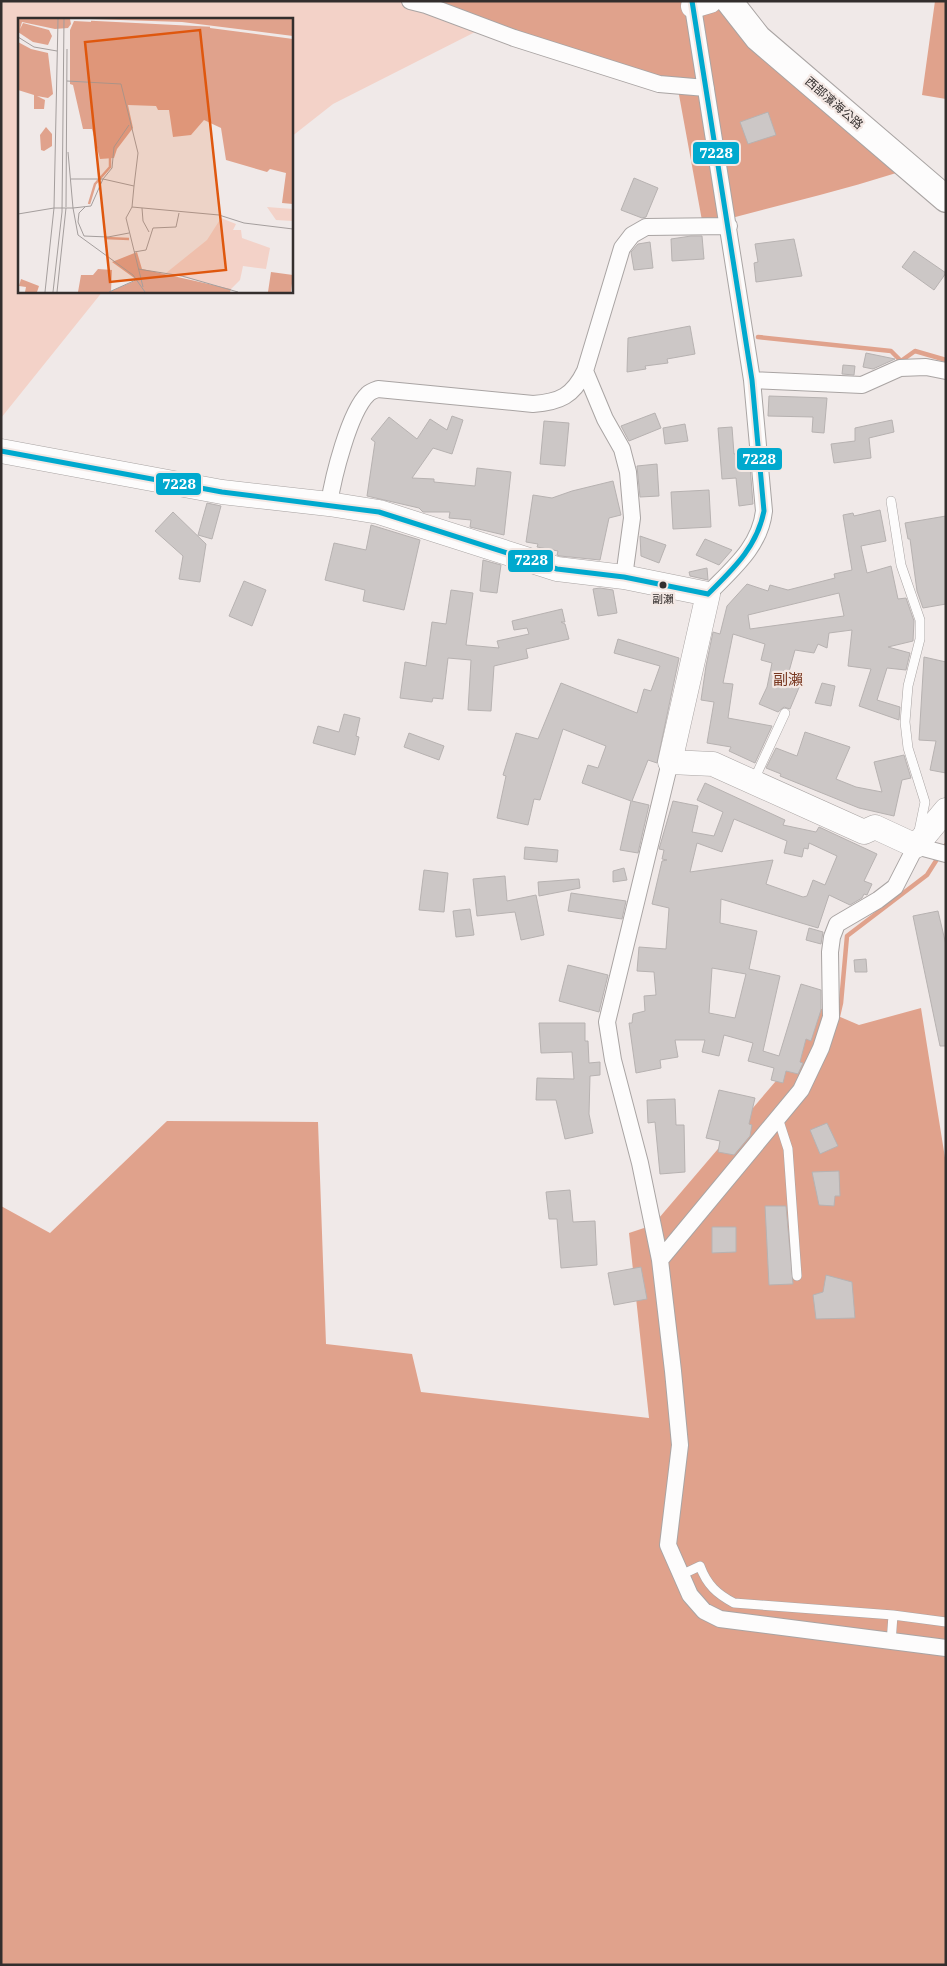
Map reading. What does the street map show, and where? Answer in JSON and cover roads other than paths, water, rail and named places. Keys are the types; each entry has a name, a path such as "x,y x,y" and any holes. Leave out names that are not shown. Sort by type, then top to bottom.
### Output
{"main road":[{"name":"西部濱海公路","path":"730,1 758,38 946,199"}],"street":[{"path":"410,1 426,5 514,38 659,84 706,88"},
{"path":"698,3 706,88 752,380 764,511 762,528 752,546 708,594 670,762 607,1022 613,1060 640,1163 660,1260 680,1445 668,1545 696,1604 712,1616 720,1619 891,1637 946,1648"},
{"path":"329,504 333,475 356,415 368,393 378,389 533,404 555,402 567,395 580,381 622,248 632,235 646,227 729,226"},
{"path":"752,380 862,385 900,368 926,368 946,372"},
{"path":"585,370 605,419 622,449 628,472 632,518 624,577"},
{"path":"1,451 222,492 329,504 379,512 557,569 624,577 708,594"},
{"path":"670,762 713,764 864,832 875,827 916,846 944,854"},
{"path":"660,1260 801,1090 821,1048 831,1017 830,952 832,937 837,924 878,900 896,886 916,846 946,810"}],"lane":[{"path":"891,502 901,565 920,620 920,639 908,686 905,722 908,748 925,802 916,846"},
{"path":"753,782 785,713"},
{"path":"778,1120 788,1149 797,1276"},
{"path":"679,1567 699,1566 717,1594 734,1603 946,1622"},
{"path":"891,1637 893,1616"}],"waterway":[{"path":"758,337 891,351 901,361 915,351 946,360"},
{"path":"838,1016 841,1003 847,936 927,875 946,845"}],"place":[{"name":"副瀨","path":"663,585"}],"district":[{"name":"副瀨","path":"788,680"}]}
